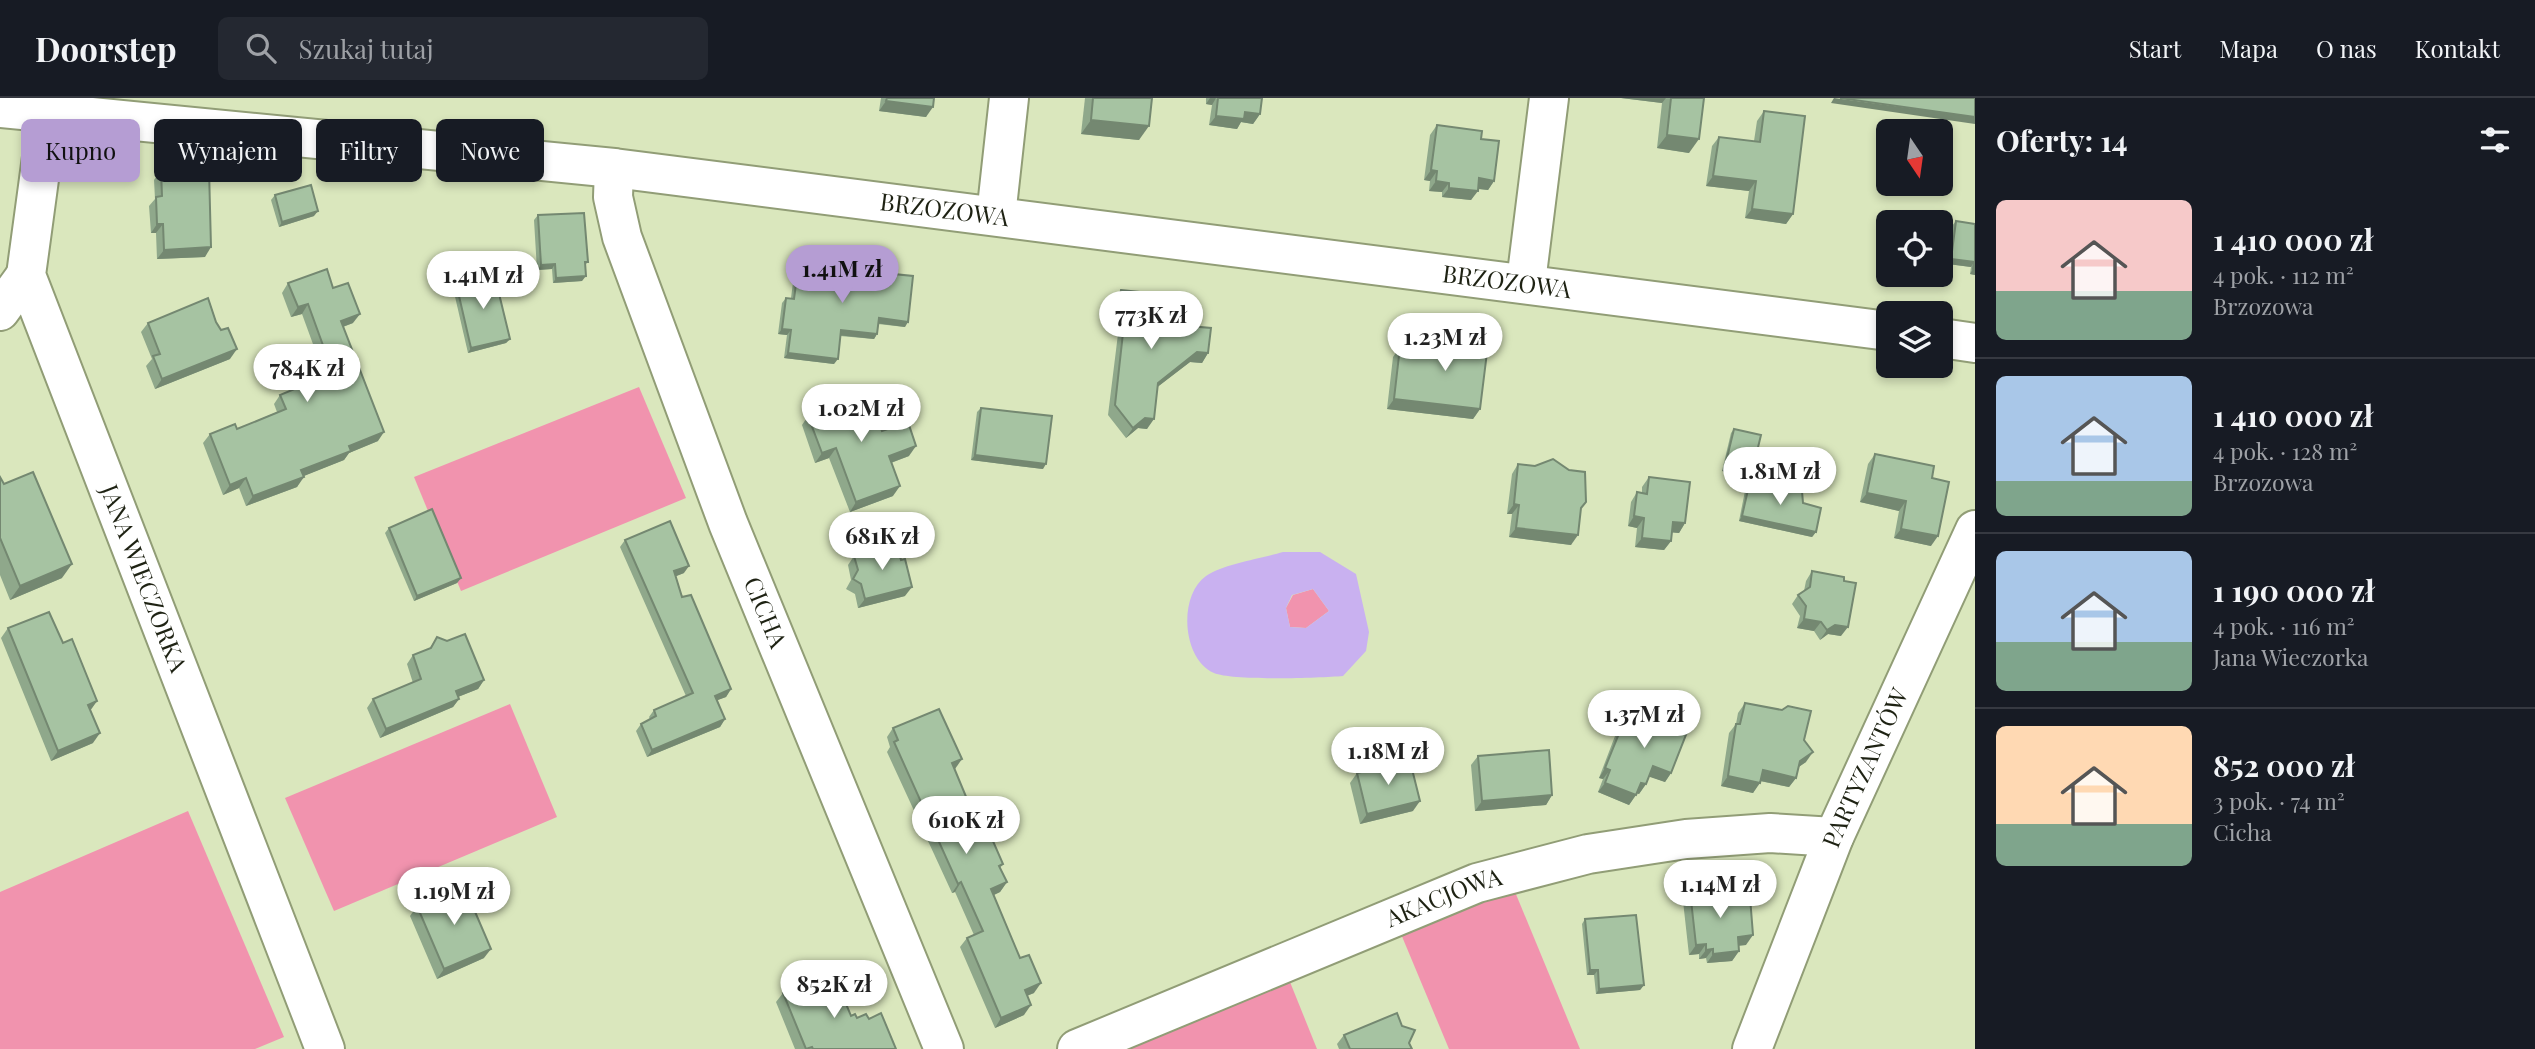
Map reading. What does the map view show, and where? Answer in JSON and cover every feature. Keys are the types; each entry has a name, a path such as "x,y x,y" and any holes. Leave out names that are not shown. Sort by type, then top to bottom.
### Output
{"street":[{"path":"996,216 1009,98"},
{"path":"1526,282 1549,98"},
{"name":"BRZOZOWA","path":"0,108 50,105 614,168 1526,282 1876,329"},
{"name":"JANA WIECZORKA","path":"50,105 26,275 325,1049"},
{"name":"CICHA","path":"614,168 613,197 622,237 727,523 944,1049"},
{"path":"0,310 26,275"},
{"path":"1953,340 1975,343"},
{"name":"PARTYZANTÓW","path":"1752,1049 1834,837 1975,530"},
{"name":"AKACJOWA","path":"1077,1049 1477,883 1588,854 1686,839 1770,833 1834,837"}],"shaded area":[{"path":"639,387 686,498 461,591 414,477"},
{"path":"1283,552 1320,552 1356,574 1369,632 1366,651 1343,676 1277,678 1224,676 1214,673 1203,666 1190,641 1188,612 1197,585 1206,576 1222,568","holes":["1313,589 1329,611 1306,628 1290,627 1286,608 1292,595"]},
{"path":"1313,589 1329,611 1306,628 1290,627 1286,608 1293,595"},
{"path":"510,704 557,817 334,911 285,798"},
{"path":"188,811 284,1037 255,1049 0,1049 0,892"},
{"path":"1513,887 1580,1049 1449,1049 1401,934"},
{"path":"1290,982 1317,1049 1128,1049"}],"building":[{"path":"887,98 934,98 933,107 886,101"},
{"path":"1093,98 1152,98 1149,126 1091,120"},
{"path":"1218,98 1262,98 1260,114 1245,112 1244,119 1216,116"},
{"path":"1671,98 1704,98 1699,139 1667,135"},
{"path":"1840,98 1975,98 1975,117"},
{"path":"1764,111 1805,116 1793,214 1752,209 1756,181 1713,176 1719,137 1760,142"},
{"path":"1437,125 1482,131 1481,139 1499,141 1494,181 1479,178 1478,191 1449,188 1449,183 1436,181 1437,171 1431,170"},
{"path":"161,182 209,182 211,247 164,250 163,224 157,224 156,197 162,196"},
{"path":"311,185 318,211 282,222 275,195"},
{"path":"584,213 588,262 585,262 586,276 556,278 555,264 541,265 538,215"},
{"path":"1956,221 1975,224 1975,270 1974,262 1953,259"},
{"path":"826,257 865,262 864,271 913,276 908,322 879,318 877,334 841,330 838,359 788,353 791,330 782,329 786,298 794,299 799,262 825,266"},
{"path":"327,269 333,288 348,283 360,314 341,321 384,432 349,446 351,451 301,470 304,477 253,496 246,478 230,485 210,434 235,424 237,429 286,409 280,395 333,373 308,304 298,307 288,283"},
{"path":"494,273 510,339 471,348 456,283"},
{"path":"1121,290 1158,294 1156,309 1191,313 1189,326 1211,328 1208,353 1197,352 1158,383 1154,419 1145,418 1133,428 1115,405 1124,324 1117,324"},
{"path":"208,298 216,322 221,330 228,328 237,349 162,379 153,356 160,354 148,323"},
{"path":"1452,331 1489,336 1480,409 1394,399 1400,347 1450,354"},
{"path":"868,393 882,431 908,422 916,446 889,456 900,486 856,502 836,448 822,453 808,416 822,410 820,405"},
{"path":"981,408 1052,416 1046,464 975,455"},
{"path":"1734,429 1761,435 1752,472 1725,466"},
{"path":"1875,454 1934,466 1932,478 1949,482 1938,536 1901,529 1906,501 1867,493"},
{"path":"1553,459 1569,470 1585,472 1586,502 1581,508 1578,535 1516,528 1519,505 1514,504 1518,464 1535,466"},
{"path":"33,472 72,564 20,586 0,538 0,477 4,484"},
{"path":"1649,477 1690,482 1685,523 1673,522 1671,541 1642,538 1644,518 1634,516 1637,492 1647,494"},
{"path":"1750,481 1802,491 1803,503 1821,508 1816,532 1742,516"},
{"path":"432,509 461,578 417,596 389,528"},
{"path":"670,521 689,566 674,571 682,597 691,595 731,689 715,696 725,719 652,750 641,724 656,716 654,710 693,693 625,540"},
{"path":"897,546 901,560 905,559 912,587 865,599 861,584 853,579 858,570 854,556"},
{"path":"1812,571 1844,577 1844,581 1856,583 1848,627 1835,625 1827,630 1821,622 1804,619 1806,606 1798,595 1810,587"},
{"path":"49,612 63,643 72,639 97,701 88,705 100,733 58,751 8,628"},
{"path":"465,634 484,680 456,691 459,699 386,729 373,699 421,679 413,655 431,648 437,637 447,641"},
{"path":"1745,703 1782,710 1788,706 1811,711 1804,740 1813,752 1800,761 1796,778 1763,770 1760,783 1728,776 1736,724 1740,724"},
{"path":"1636,706 1689,727 1671,773 1653,766 1646,784 1641,783 1636,795 1605,783 1610,770 1605,768 1622,726 1628,729"},
{"path":"939,709 962,759 952,763 979,828 986,825 1003,864 999,866 1007,882 991,889 1020,958 1029,955 1041,983 1025,990 1031,1005 1001,1018 967,938 983,931 961,882 958,884 894,742 898,740 893,728"},
{"path":"1549,750 1552,795 1482,801 1478,756"},
{"path":"1410,761 1420,801 1367,814 1357,773"},
{"path":"464,886 491,949 444,969 417,906 432,900 436,890 446,894"},
{"path":"1722,888 1723,900 1750,897 1753,935 1738,937 1739,951 1713,954 1713,949 1706,950 1706,944 1696,945 1690,891"},
{"path":"1636,915 1644,985 1599,989 1598,970 1590,970 1585,919"},
{"path":"819,978 822,984 829,981 832,989 839,987 851,1016 855,1014 857,1018 866,1014 869,1019 881,1013 896,1049 806,1049 783,993"},
{"path":"1397,1013 1402,1026 1415,1030 1409,1043 1412,1049 1350,1049 1344,1035"}]}
